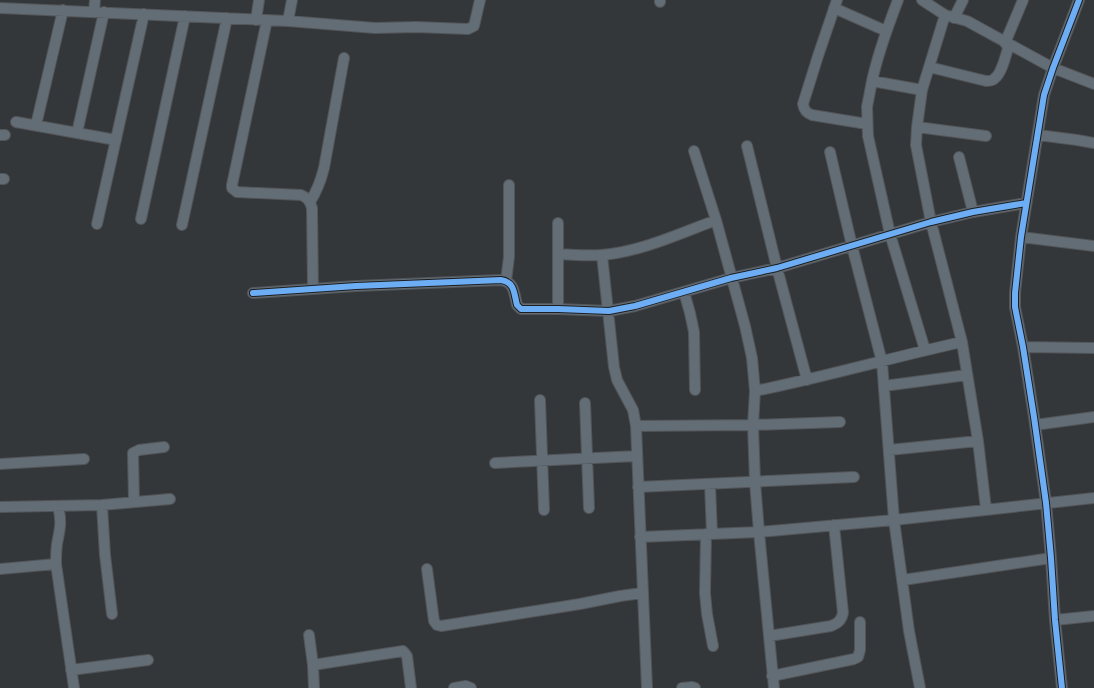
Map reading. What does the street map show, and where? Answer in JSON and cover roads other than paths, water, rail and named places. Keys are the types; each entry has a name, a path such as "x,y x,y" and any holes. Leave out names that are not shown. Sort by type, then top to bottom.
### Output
{"street":[{"path":"77,133 99,12 95,0"},
{"path":"256,20 259,0"},
{"path":"288,21 292,0"},
{"path":"0,8 45,5 63,10 288,21 375,28 416,26 468,29 476,23 480,0"},
{"path":"898,0 876,62 867,107 867,124 868,136 890,234 925,350"},
{"path":"922,0 949,17 966,21 1053,68 1094,84"},
{"path":"964,0 949,17 929,67 922,90 916,145 931,222 962,342 978,441 986,509"},
{"path":"929,67 986,81 996,78 1023,0"},
{"path":"1062,688 1046,503 1023,347 1015,308 1021,237 1044,95 1079,0"},
{"path":"867,124 812,116 807,113 803,104 836,4 886,31"},
{"path":"36,125 63,10"},
{"path":"97,224 144,14"},
{"path":"141,219 185,16"},
{"path":"182,225 227,18"},
{"path":"267,20 232,188 237,192 301,195 307,197 312,208 313,289"},
{"path":"310,202 316,193 322,175 344,58"},
{"path":"872,80 922,90"},
{"path":"16,122 116,140"},
{"path":"917,128 986,136"},
{"path":"1038,135 1077,140 1094,144"},
{"path":"747,146 777,268 807,380"},
{"path":"694,151 716,220 745,326 752,358 755,391 753,424 755,482 774,688"},
{"path":"830,152 852,246 882,362 894,520 909,631 920,688"},
{"path":"959,157 973,212"},
{"path":"506,281 509,257 509,186"},
{"path":"253,292 494,280 506,281 511,284 517,305 522,309 609,311 635,306 731,278 777,268 931,222 973,212 1026,203"},
{"path":"558,254 602,255 630,250 660,241 716,220"},
{"path":"558,223 558,309"},
{"path":"1021,237 1094,246"},
{"path":"602,255 614,367 617,380 633,410 636,426 647,688"},
{"path":"684,292 694,332 695,390"},
{"path":"755,391 807,380 962,342"},
{"path":"1023,347 1094,348"},
{"path":"884,386 967,375"},
{"path":"540,400 544,510"},
{"path":"585,403 589,508"},
{"path":"1035,426 1094,417"},
{"path":"636,426 840,422"},
{"path":"889,450 978,441"},
{"path":"134,501 133,453 139,450 164,447"},
{"path":"495,463 637,456"},
{"path":"0,464 84,459"},
{"path":"638,487 854,477"},
{"path":"710,484 709,534 705,593 713,646"},
{"path":"640,537 759,532 894,520 1094,498"},
{"path":"0,507 102,505 170,499"},
{"path":"102,505 105,555 112,614"},
{"path":"58,506 61,524 57,544 56,564 74,688"},
{"path":"769,636 831,626 838,624 842,619 843,613 834,525"},
{"path":"903,580 1051,558"},
{"path":"0,569 56,564"},
{"path":"427,569 434,622 437,626 642,593"},
{"path":"1055,620 1094,616"},
{"path":"772,676 858,657 860,650 860,622"},
{"path":"309,635 313,664 314,688"},
{"path":"313,664 403,651 407,656 411,688"},
{"path":"71,670 148,660"},
{"path":"454,688 466,686 471,688"},
{"path":"682,688 695,688"}]}
